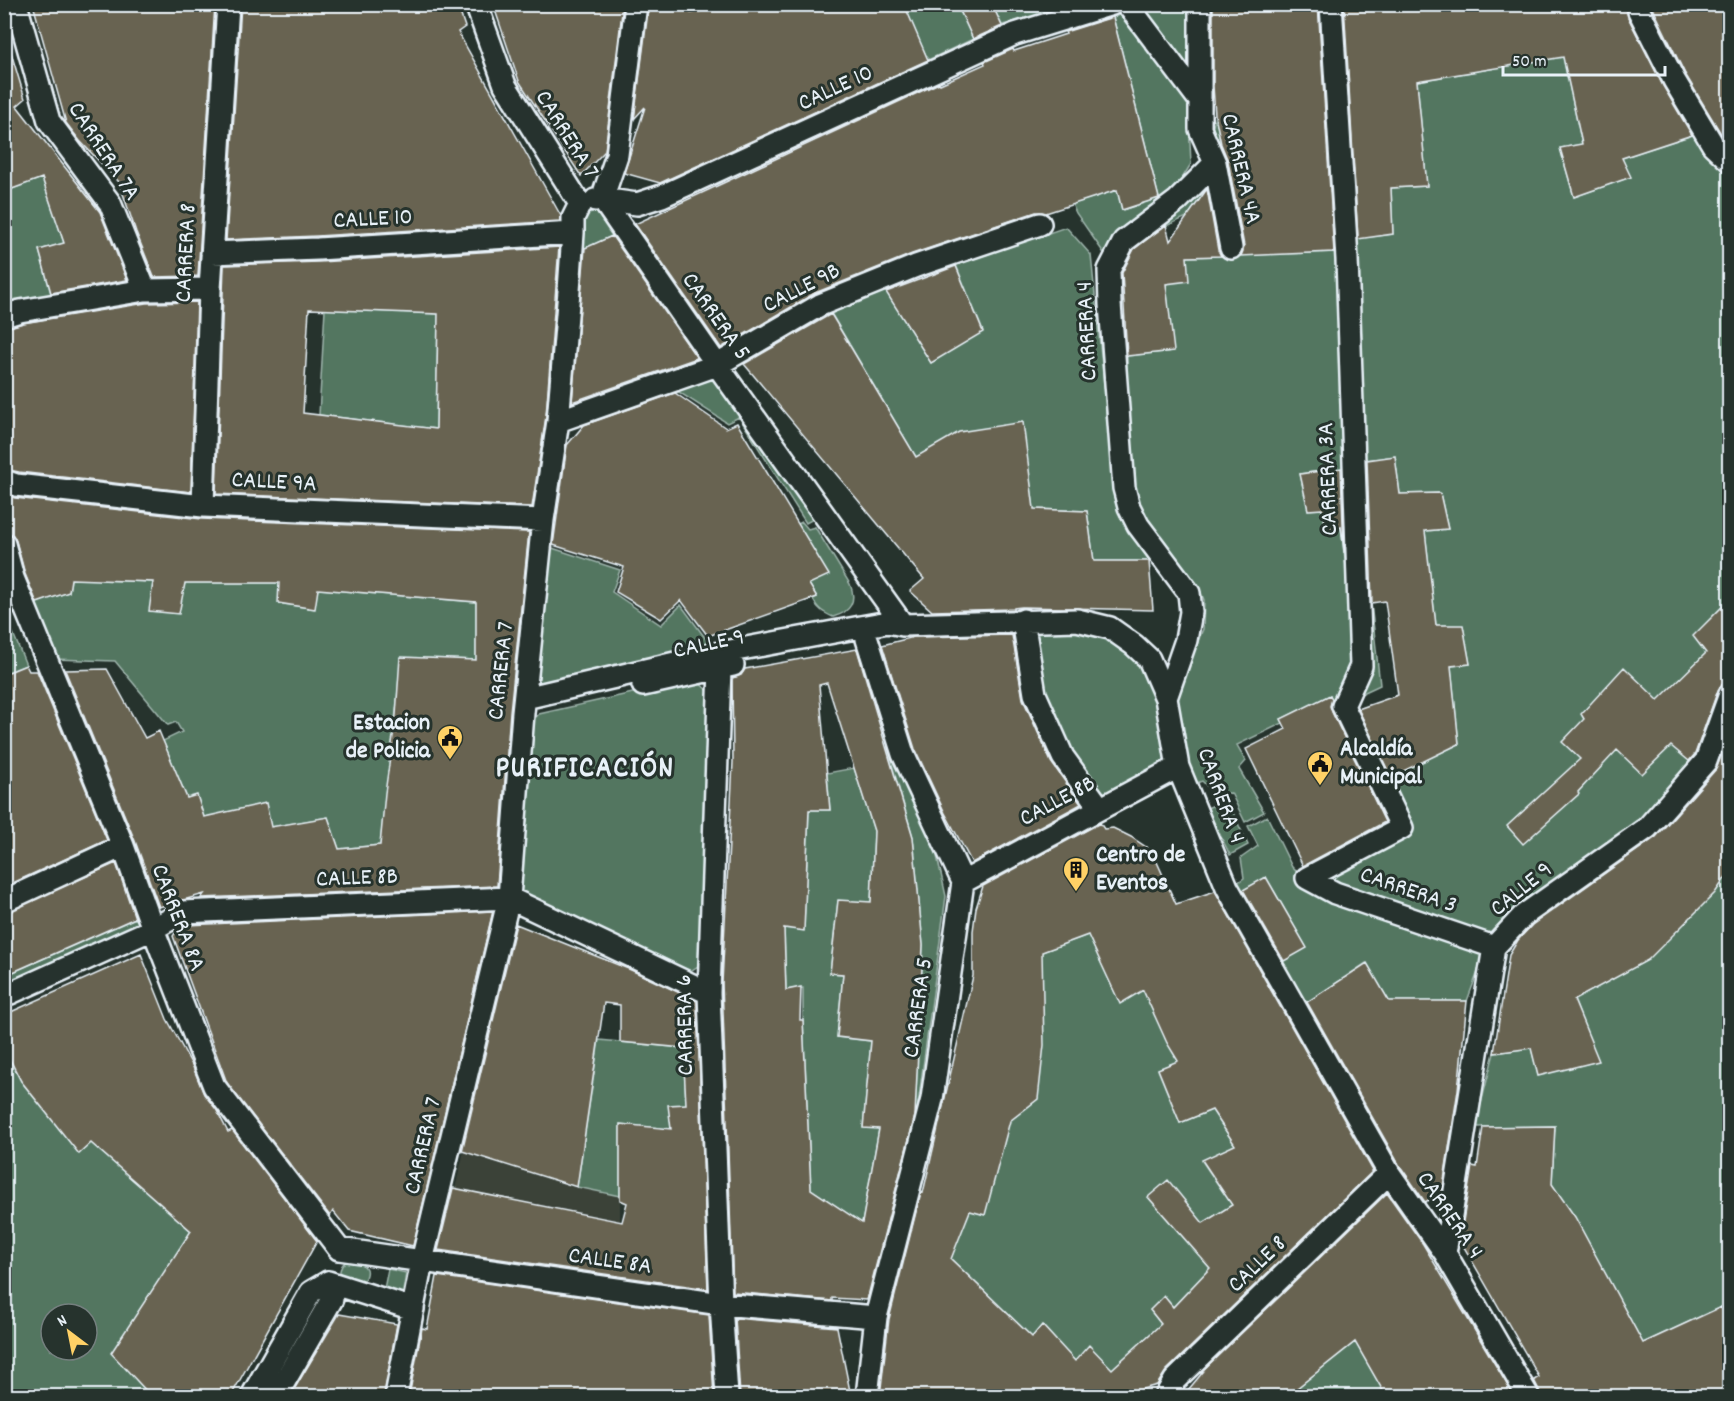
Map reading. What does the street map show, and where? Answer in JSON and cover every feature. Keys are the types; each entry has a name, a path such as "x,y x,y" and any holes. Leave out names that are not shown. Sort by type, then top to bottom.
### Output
{"street":[{"name":"CARRERA 7A","path":"16,4 49,121 110,203 144,291"},
{"name":"CARRERA 8","path":"203,506 210,289 228,4"},
{"name":"CARRERA 7","path":"396,1396 422,1261 509,898 524,705 543,520 558,421 573,218 580,204 505,85 476,4"},
{"path":"602,199 617,155 636,4"},
{"name":"CALLE 10","path":"580,204 602,199 637,204 662,196 1015,34 1112,4"},
{"name":"CARRERA 4A","path":"1127,4 1200,101"},
{"name":"CARRERA 4A","path":"1200,4 1200,129 1215,163 1231,248"},
{"name":"CARRERA 3A","path":"1307,878 1402,828 1343,706 1361,666 1347,259 1331,4"},
{"path":"1638,4 1639,11 1674,80 1713,145 1730,161"},
{"name":"CARRERA 4","path":"1215,163 1177,201 1125,241 1109,270 1124,488 1129,507 1138,525 1189,593 1191,612 1186,640 1166,698 1178,767 1227,887 1389,1173 1445,1253 1528,1396"},
{"name":"CARRERA 5","path":"602,199 717,365 903,625"},
{"name":"CALLE 9B","path":"558,421 717,365 820,305 916,266 1040,224"},
{"name":"CALLE 10","path":"212,253 573,233"},
{"path":"4,316 20,311 144,291 210,289"},
{"name":"CALLE 9A","path":"4,481 16,485 203,506 543,520"},
{"name":"CARRERA 8A","path":"4,544 13,578 123,846 214,1086 339,1249"},
{"path":"1023,620 1035,694 1063,757 1100,808"},
{"name":"CALLE 9","path":"524,705 888,622 903,625 1023,620 1077,620 1110,628 1149,659 1166,698"},
{"name":"CALLE 9","path":"717,661 892,635 903,625"},
{"path":"867,639 903,754 963,882"},
{"name":"CARRERA 6","path":"717,661 709,993 727,1396"},
{"name":"CALLE 9","path":"1445,1253 1494,947 1524,915 1647,828 1706,760 1730,694"},
{"name":"CALLE 8B","path":"963,882 1178,767"},
{"path":"4,901 123,846"},
{"name":"CARRERA 3","path":"1307,878 1335,894 1494,947"},
{"name":"CARRERA 5","path":"867,1396 876,1317 932,1099 963,882"},
{"name":"CALLE 8B","path":"4,996 153,929 183,912 509,898 709,993"},
{"name":"CALLE 8","path":"1166,1396 1175,1380 1389,1173"},
{"path":"276,1396 332,1299 328,1282 339,1249"},
{"name":"CALLE 8A","path":"339,1249 722,1304 876,1317"},
{"path":"252,1396 311,1292 328,1282 413,1309"}],"shaded area":[{"path":"464,1151 577,1187 620,1196 620,1221 455,1189"}],"green space":[{"path":"904,5 957,5 973,39 928,60"},
{"path":"992,5 1056,5 1058,12 1002,25"},
{"path":"1156,5 1188,5 1192,80 1140,8"},
{"path":"1127,13 1188,101 1191,164 1170,198 1108,259 1072,204 1117,190 1122,210 1159,198 1113,17"},
{"path":"1563,57 1582,144 1560,148 1574,197 1630,177 1622,158 1699,133 1713,157 1729,174 1729,599 1694,636 1706,653 1672,687 1713,728 1703,759 1644,825 1493,941 1317,877 1407,830 1385,780 1459,744 1451,666 1470,664 1463,626 1436,625 1425,531 1448,529 1440,493 1400,494 1395,456 1365,460 1353,239 1393,234 1391,188 1427,186 1417,81"},
{"path":"1215,115 1225,165 1187,217 1159,229 1145,231 1206,170"},
{"path":"42,178 64,243 39,250 51,294 5,307 4,183 7,191"},
{"path":"595,210 612,236 581,250 578,219"},
{"path":"1066,227 1091,255 1114,485 1120,516 1150,561 1094,561 1087,511 1034,509 1022,422 916,457 829,310 885,290 931,363 983,331 956,265"},
{"path":"1338,252 1353,467 1300,474 1308,510 1322,509 1327,531 1341,527 1351,606 1371,603 1380,685 1335,706 1330,695 1281,719 1283,723 1237,745 1246,761 1239,769 1264,812 1245,822 1231,793 1215,794 1202,781 1191,785 1175,696 1203,629 1204,600 1198,586 1145,519 1132,488 1125,410 1127,356 1173,351 1166,284 1187,257"},
{"path":"325,309 438,314 436,429 319,415"},
{"path":"715,368 815,518 806,523 739,417 727,423 679,392 676,393 673,382"},
{"path":"802,522 808,529 815,527 850,584 853,596 851,605 839,615 833,617 824,612 813,599 817,597 809,584 798,524"},
{"path":"543,545 620,570 612,592 661,625 681,605 711,647 535,690"},
{"path":"74,563 99,580 153,582 150,611 178,613 185,583 279,583 279,603 314,609 318,589 476,602 476,660 401,657 380,845 339,849 328,817 271,827 204,817 197,796 187,798 163,741 182,732 176,722 168,725 115,661 53,659 32,604 69,592"},
{"path":"4,611 26,665 5,673 4,673"},
{"path":"1030,628 1077,628 1109,637 1136,655 1153,695 1167,761 1099,799 1069,756 1039,692"},
{"path":"695,679 708,691 704,962 686,974 523,898 519,883 526,727 539,714"},
{"path":"887,747 932,834 946,896 914,1134 923,945 913,837"},
{"path":"854,768 874,831 871,902 838,901 830,973 843,974 837,1037 871,1041 863,1127 879,1129 862,1223 811,1189 803,988 786,990 784,928 804,930 809,810 830,810 827,773"},
{"path":"1227,800 1248,845 1230,855 1207,808"},
{"path":"1267,816 1292,867 1309,884 1486,950 1467,1001 1389,1001 1366,963 1305,1004 1282,962 1306,947 1266,877 1242,891 1237,883 1244,878 1241,858 1258,846 1248,826"},
{"path":"1729,871 1729,1323 1721,1307 1643,1343 1600,1264 1552,1184 1555,1126 1475,1127 1494,1053 1531,1048 1538,1075 1598,1061 1574,1000 1648,960"},
{"path":"136,918 140,926 5,985 4,976"},
{"path":"1088,935 1120,1003 1143,990 1155,1016 1206,1020 1165,1038 1178,1061 1158,1070 1180,1123 1212,1110 1235,1145 1202,1161 1232,1205 1203,1223 1148,1197 1210,1268 1173,1307 1164,1296 1150,1310 1161,1324 1112,1369 1075,1361 1042,1326 1032,1337 951,1259 1042,952"},
{"path":"599,1040 683,1048 686,1104 669,1106 671,1129 620,1124 620,1196 577,1187"},
{"path":"6,1052 21,1081 79,1154 91,1143 191,1231 112,1353 151,1396 5,1396 4,1053"},
{"path":"349,1260 365,1267 366,1274 362,1283 340,1277 344,1263"},
{"path":"388,1269 406,1273 402,1297 383,1294"},
{"path":"1355,1342 1386,1396 1287,1396"}],"building":[{"path":"33,4 215,4 198,276 154,277 119,182 66,123"},
{"path":"241,4 457,4 465,27 458,32 561,216 560,221 226,240"},
{"path":"493,4 623,4 605,151 581,176 519,81"},
{"path":"649,4 692,4 691,13 744,4 904,4 928,60 660,183 624,173 645,107 634,119"},
{"path":"957,4 992,4 1002,26 973,39"},
{"path":"1213,4 1318,4 1334,252 1241,256 1244,246 1228,161 1221,144 1215,115"},
{"path":"1344,4 1625,4 1628,17 1663,86 1692,135 1622,158 1631,177 1574,197 1560,148 1582,144 1563,57 1417,81 1427,186 1391,188 1393,234 1358,239"},
{"path":"1651,4 1730,4 1730,143 1723,137 1685,74"},
{"path":"1113,17 1159,198 1122,210 1117,190 1046,213 1036,212 912,254 815,293 721,348 635,224 939,83 985,64 984,62 1013,49 1014,51"},
{"path":"9,46 25,99 17,106 100,212 127,280 51,293 39,250 64,243 42,178 4,192 4,47"},
{"path":"1207,189 1221,256 1187,257 1189,281 1166,284 1174,351 1127,356 1122,273 1134,249 1166,225 1170,241"},
{"path":"612,236 697,358 572,402 585,248"},
{"path":"559,247 546,416 532,507 216,494 224,265 319,262","holes":["309,309 438,314 436,429 303,413"]},
{"path":"956,266 983,332 931,363 886,292"},
{"path":"197,302 191,492 4,469 4,328 146,303"},
{"path":"831,314 916,457 959,432 1023,422 1034,509 1087,511 1094,561 1149,561 1153,610 1022,607 932,611 910,591 924,579 744,364"},
{"path":"675,393 726,428 737,423 829,575 809,584 817,597 708,636 681,600 661,619 616,592 624,567 553,545 567,445 584,425"},
{"path":"1395,456 1400,494 1440,493 1448,529 1425,531 1436,625 1463,625 1470,664 1451,666 1459,744 1391,777 1358,709 1398,695 1385,601 1372,603 1367,460"},
{"path":"1341,468 1344,553 1341,527 1327,531 1322,509 1308,510 1300,474"},
{"path":"4,495 202,519 529,532 510,712 497,886 201,898 204,894 159,907 135,841 65,670 107,669 145,738 159,731 187,798 197,795 204,817 266,803 271,827 328,817 339,849 380,845 396,715 400,657 476,660 476,602 318,589 315,609 278,603 279,583 185,583 179,614 149,611 153,582 71,579 69,592 37,603 25,574 16,541 9,533 4,511"},
{"path":"1730,599 1730,682 1722,684 1718,690 1695,754 1689,761 1671,746 1642,774 1617,750 1578,792 1579,794 1523,844 1507,826 1580,759 1562,742 1584,719 1581,714 1624,667 1658,700 1706,653 1693,636"},
{"path":"1012,635 1023,699 1051,762 1081,804 972,863 915,749 882,645 914,637"},
{"path":"857,649 913,837 923,945 915,1116 867,1300 832,1298 832,1301 733,1292 722,983 733,762 732,678 741,675 745,669","holes":["827,683 874,831 871,902 838,900 830,973 843,974 837,1037 871,1041 863,1128 879,1129 862,1223 811,1189 803,1020 800,1020 801,987 786,990 784,928 804,931 809,810 830,810 819,685"]},
{"path":"26,665 29,671 37,671 107,840 4,887 4,674"},
{"name":"Alcaldía Municipal","path":"1330,695 1332,712 1385,822 1303,866 1246,749 1286,729 1281,719"},
{"path":"1730,733 1730,871 1715,893 1648,960 1574,1000 1599,1061 1538,1076 1531,1048 1494,1053 1509,955 1518,940 1532,925 1656,837 1716,769"},
{"path":"1100,823 1104,829 1113,828 1152,851 1176,904 1215,891 1373,1171 1166,1371 1157,1385 1118,1396 880,1396 889,1319 921,1192 923,1193 973,976 973,931 976,908 983,886","holes":["1088,935 1120,1004 1143,990 1167,1043 1178,1061 1158,1069 1180,1123 1212,1110 1235,1145 1202,1160 1232,1205 1203,1223 1168,1180 1148,1197 1210,1268 1173,1307 1164,1296 1150,1310 1161,1324 1112,1369 1089,1345 1075,1361 1042,1325 1032,1337 951,1259 970,1211 985,1215 1010,1121 1038,1099 1044,1045 1042,952"]},
{"path":"116,863 135,918 4,976 4,913"},
{"path":"1266,877 1307,948 1284,961 1243,890"},
{"path":"493,911 413,1246 349,1231 333,1211 330,1216 227,1083 173,936 177,930 187,925"},
{"path":"516,924 631,970 697,1001 708,1289 438,1250 453,1188 622,1222 627,1203 620,1200 620,1124 671,1129 668,1105 686,1104 683,1048 620,1042 620,1005 604,1003 577,1187 462,1151"},
{"path":"141,954 167,1019 193,1067 204,1094 216,1109 228,1132 232,1130 317,1241 231,1396 151,1396 111,1353 191,1231 91,1143 79,1154 21,1081 4,1048 4,1015"},
{"path":"1367,963 1389,1001 1467,1001 1458,1090 1442,1193 1425,1202 1400,1166 1307,1002"},
{"path":"1555,1126 1552,1184 1575,1217 1643,1343 1721,1307 1730,1323 1730,1396 1541,1396 1534,1380 1539,1377 1460,1240 1472,1166 1477,1167 1483,1127"},
{"path":"1387,1193 1423,1244 1514,1396 1386,1396 1355,1342 1287,1396 1183,1396 1203,1372 1200,1373"},
{"path":"437,1276 709,1315 714,1396 409,1396 422,1328 427,1329"},
{"path":"339,1314 397,1324 384,1396 290,1396"},
{"path":"735,1318 837,1327 851,1396 740,1396"}],"place":[{"name":"Estacion de Policia","path":"450,761"},
{"name":"Alcaldía Municipal","path":"1320,787"},
{"name":"Centro de Eventos","path":"1076,893"}],"district":[{"name":"PURIFICACIÓN","path":"585,770"}]}
